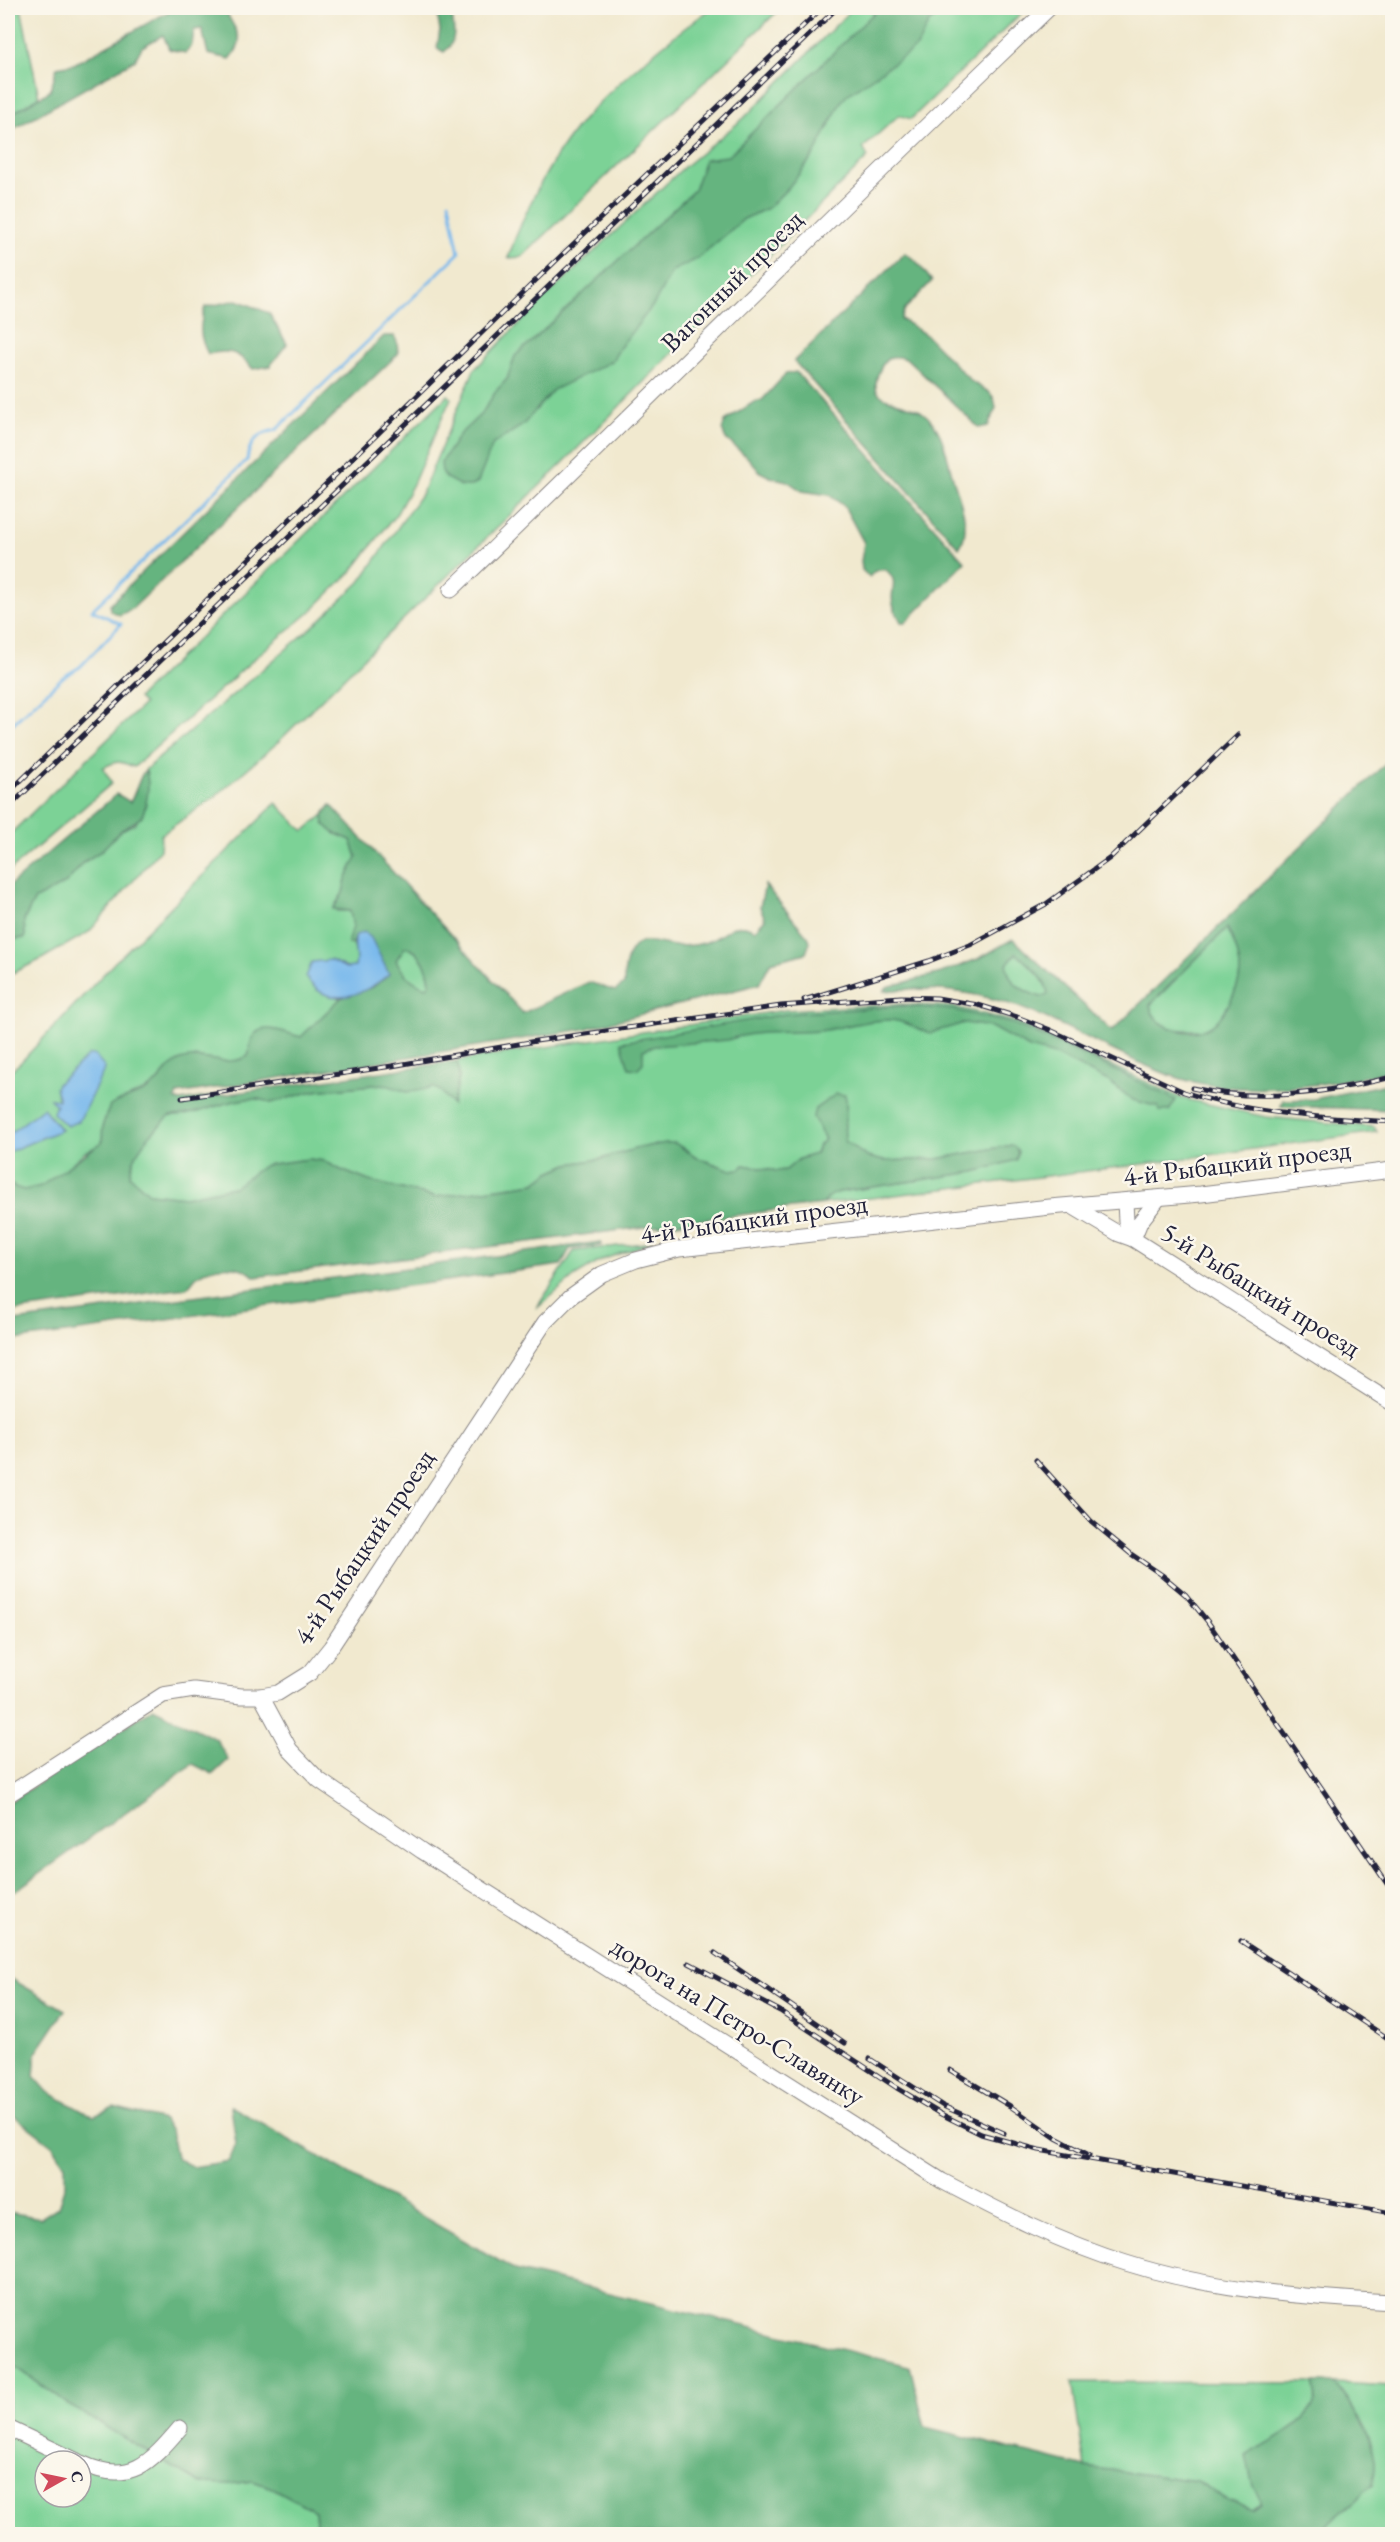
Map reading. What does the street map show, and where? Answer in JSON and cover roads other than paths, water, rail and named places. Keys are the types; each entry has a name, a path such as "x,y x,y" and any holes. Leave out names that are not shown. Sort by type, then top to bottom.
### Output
{"street":[{"name":"Вагонный проезд","path":"451,590 643,405 898,152 1049,8"},
{"name":"4-й Рыбацкий проезд","path":"261,1696 278,1693 294,1685 310,1673 332,1647 532,1340 555,1311 602,1275 636,1260 680,1249 1072,1206 1158,1199 1392,1170"},
{"path":"1133,1239 1140,1222 1158,1199"},
{"name":"5-й Рыбацкий проезд","path":"1125,1202 1126,1221 1133,1239"},
{"name":"5-й Рыбацкий проезд","path":"1072,1206 1119,1234 1133,1239 1392,1403"},
{"path":"8,1794 156,1699 178,1691 210,1690 241,1696 261,1696"},
{"name":"дорога на Петро-Славянку","path":"261,1696 290,1750 319,1780 422,1851 942,2181 1010,2217 1125,2263 1160,2273 1289,2295 1392,2302"},
{"path":"8,2428 52,2449"},
{"path":"93,2469 113,2472 132,2470 148,2463 180,2428"}],"water":[{"path":"364,932 371,938 389,974 369,988 347,996 336,997 315,988 306,977 312,962 330,960 346,968 355,967 356,935"},
{"path":"89,1055 94,1055 105,1068 79,1121 67,1126 53,1113 56,1105 50,1099 59,1100 55,1088 57,1084"},
{"path":"43,1108 61,1130 8,1152 8,1135"}],"waterway":[{"path":"8,728 63,677 80,667 121,624 92,610 247,460 255,439 264,433 276,430 459,253 449,202"}],"railway":[{"path":"8,793 566,251 822,8"},
{"path":"8,808 837,8"},
{"path":"804,1000 929,961 970,945 1046,904 1110,858 1238,735"},
{"path":"182,1098 536,1041 781,1006 901,997 937,998 978,1005 1017,1017 1184,1092 1209,1099 1287,1114 1392,1122"},
{"path":"1192,1088 1243,1095 1293,1094 1342,1088 1392,1077"},
{"path":"1036,1460 1091,1521 1186,1595 1208,1622 1392,1891"},
{"path":"1241,1941 1392,2041"},
{"path":"715,1953 845,2043"},
{"path":"689,1963 780,2011 897,2088 981,2134 1039,2150 1392,2213"},
{"path":"870,2059 943,2106 1004,2133"},
{"path":"950,2070 1010,2106 1056,2138 1089,2155"}]}
